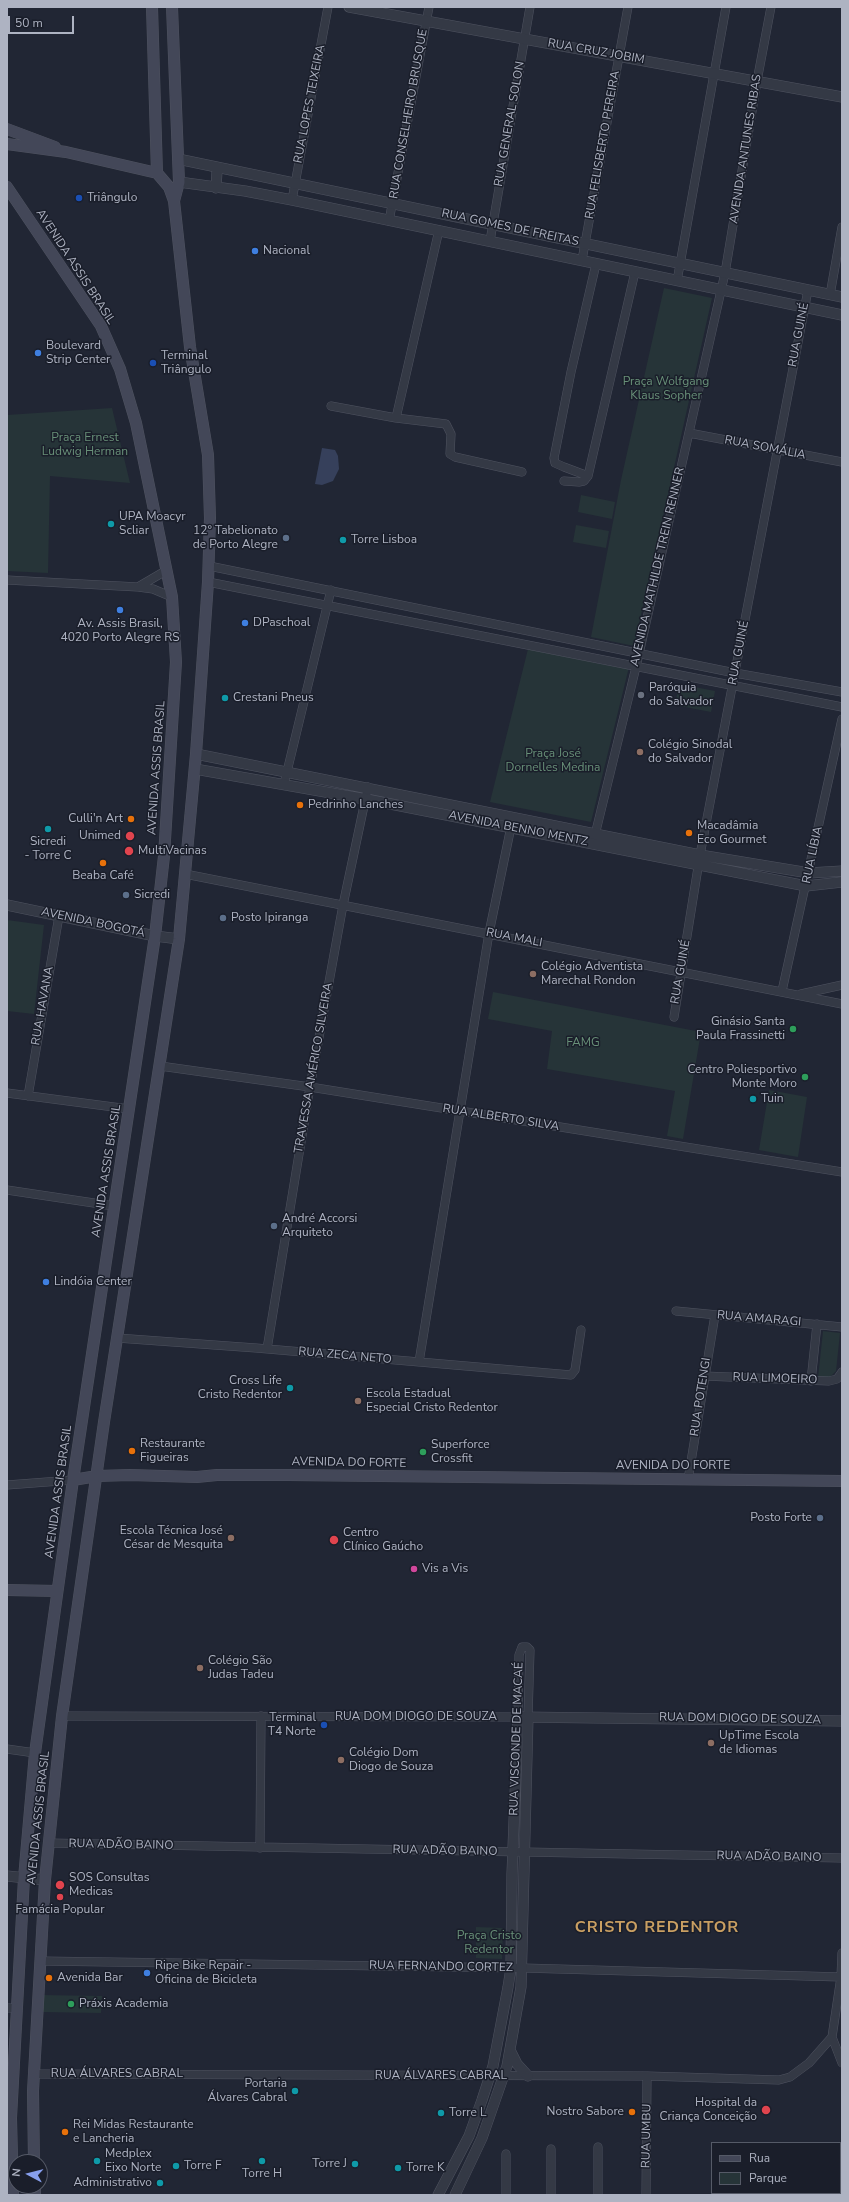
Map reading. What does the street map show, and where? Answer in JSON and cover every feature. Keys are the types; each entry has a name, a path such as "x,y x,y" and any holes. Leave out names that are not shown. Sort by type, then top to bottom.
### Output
{"main road":[{"path":"7,144 66,152 157,173 152,7"},
{"path":"172,7 179,182 174,201"},
{"path":"7,129 39,139 66,152"},
{"name":"AVENIDA ASSIS BRASIL","path":"34,2154 34,2074 48,1843 62,1716 179,939 195,768 209,566 208,455 190,347 174,201 169,187 157,173"},
{"name":"AVENIDA ASSIS BRASIL","path":"7,187 101,326 120,369 136,423 172,596 176,662 164,856 156,936 73,1480 35,1753 12,2008 11,2118 13,2195"},
{"name":"AVENIDA DO FORTE","path":"73,1480 97,1476 288,1475 688,1480 842,1480"},
{"path":"7,1590 57,1591"}],"street":[{"name":"RUA LOPES TEIXEIRA","path":"292,200 328,7"},
{"name":"RUA CRUZ JOBIM","path":"349,7 842,97"},
{"name":"RUA CONSELHEIRO BRUSQUE","path":"389,221 429,7"},
{"name":"RUA GENERAL SOLON","path":"490,241 530,7"},
{"name":"RUA FELISBERTO PEREIRA","path":"582,260 628,7"},
{"path":"677,280 726,7"},
{"name":"AVENIDA ANTUNES RIBAS","path":"720,290 725,273 771,7"},
{"name":"RUA GOMES DE FREITAS","path":"178,159 842,297"},
{"path":"216,188 217,172 221,168"},
{"name":"RUA GOMES DE FREITAS","path":"179,182 292,200 720,290 805,306 842,315"},
{"path":"830,295 842,227"},
{"path":"396,418 439,230"},
{"path":"588,476 564,468 555,463 554,458 571,372 596,264"},
{"path":"564,481 584,481 588,476 635,272"},
{"name":"AVENIDA MATHILDE TREIN RENNER","path":"593,844 636,667 720,290"},
{"name":"RUA GUINÉ","path":"674,1017 700,860 808,290"},
{"path":"332,406 396,418 446,424 451,434 450,454 455,457 522,472"},
{"name":"RUA SOMÁLIA","path":"689,433 842,462"},
{"path":"209,566 735,673 842,692"},
{"path":"138,587 166,570"},
{"path":"267,592 270,578"},
{"path":"7,580 138,587 153,589 172,596"},
{"path":"208,582 267,592 732,687 842,707"},
{"path":"284,784 331,590"},
{"path":"480,636 484,622"},
{"name":"RUA LÍBIA","path":"782,991 842,719"},
{"name":"AVENIDA BENNO MENTZ","path":"196,754 461,806 513,818 593,844 700,860 809,873 842,871"},
{"name":"AVENIDA BENNO MENTZ","path":"195,768 510,828 595,833 806,886 842,882"},
{"name":"TRAVESSA AMÉRICO SILVEIRA","path":"267,1349 310,1087 343,905 368,787"},
{"path":"460,818 461,806"},
{"path":"419,1362 489,934 513,818"},
{"name":"RUA MALI","path":"186,874 798,994 842,1004"},
{"name":"AVENIDA BOGOTÁ","path":"7,905 156,936 179,939"},
{"name":"RUA HAVANA","path":"28,1096 59,916"},
{"path":"798,994 842,985"},
{"name":"RUA ALBERTO SILVA","path":"160,1066 310,1087 842,1172"},
{"path":"7,1093 129,1110"},
{"path":"7,1190 114,1206"},
{"name":"RUA AMARAGI","path":"676,1311 842,1327"},
{"name":"RUA POTENGI","path":"688,1480 715,1315"},
{"path":"811,1381 817,1324"},
{"name":"RUA ZECA NETO","path":"118,1338 573,1374 575,1370 581,1330"},
{"name":"RUA LIMOEIRO","path":"704,1376 829,1381 838,1379 842,1372"},
{"path":"7,1485 73,1480"},
{"name":"RUA VISCONDE DE MACAÉ","path":"438,2195 469,2136 490,2076 511,1968 513,1852 523,1717 530,1650 527,1647 522,1647 519,1655 523,1717 523,1968 510,2050 503,2076 482,2138 455,2195"},
{"name":"RUA DOM DIOGO DE SOUZA","path":"62,1716 523,1717 842,1721"},
{"path":"260,1848 262,1716"},
{"path":"7,1748 35,1753"},
{"name":"RUA ADÃO BAINO","path":"48,1843 842,1858"},
{"path":"7,1876 45,1880"},
{"path":"842,1953 841,1976 832,2038 842,2063"},
{"name":"RUA FERNANDO CORTEZ","path":"40,1961 523,1968 841,1976"},
{"name":"RUA ÁLVARES CABRAL","path":"34,2074 648,2076 779,2080 790,2077 809,2063 832,2038"},
{"path":"510,2050 517,2064 528,2076"},
{"name":"RUA UMBU","path":"646,2195 648,2076"},
{"path":"598,2147 598,2195"},
{"path":"551,2149 551,2195"},
{"path":"506,2154 506,2195"}],"green space":[{"name":"Praça Wolfgang Klaus Sopher","path":"664,288 712,298 634,646 591,637 621,480"},
{"name":"Praça Ernest Ludwig Herman","path":"112,408 130,483 50,476 48,573 7,571 7,415"},
{"path":"581,495 615,502 612,519 578,512"},
{"path":"576,525 609,531 606,548 573,542"},
{"name":"Praça José Dornelles Medina","path":"528,649 621,668 629,667 591,822 490,802"},
{"path":"679,684 715,691 711,712 675,705"},
{"path":"7,920 44,925 34,1014 7,1011"},
{"name":"FAMG","path":"493,992 701,1032 683,1139 667,1136 675,1091 547,1069 552,1031 488,1019"},
{"path":"769,1090 807,1097 798,1157 759,1150"},
{"path":"823,1331 840,1333 836,1371 829,1378 818,1378"},
{"name":"Praça Cristo Redentor","path":"476,1927 503,1928 502,1959 476,1958"},
{"name":"Práxis Academia","path":"41,1995 102,1996 101,2013 41,2012"}],"water":[{"path":"322,448 335,450 338,456 339,469 333,481 322,485 315,484"}],"place":[{"name":"Triângulo","path":"79,198"},
{"name":"Nacional","path":"255,251"},
{"name":"Boulevard Strip Center","path":"38,353"},
{"name":"Terminal Triângulo","path":"153,363"},
{"name":"UPA Moacyr Scliar","path":"111,524"},
{"name":"12° Tabelionato de Porto Alegre","path":"286,538"},
{"name":"Torre Lisboa","path":"343,540"},
{"name":"Av. Assis Brasil, 4020 Porto Alegre RS","path":"120,610"},
{"name":"DPaschoal","path":"245,623"},
{"name":"Paróquia do Salvador","path":"641,695"},
{"name":"Crestani Pneus","path":"225,698"},
{"name":"Colégio Sinodal do Salvador","path":"640,752"},
{"name":"Pedrinho Lanches","path":"300,805"},
{"name":"Culli'n Art","path":"131,819"},
{"name":"Sicredi - Torre C","path":"48,829"},
{"name":"Macadâmia Eco Gourmet","path":"689,833"},
{"name":"Unimed","path":"130,836"},
{"name":"MultiVacinas","path":"129,851"},
{"name":"Beaba Café","path":"103,863"},
{"name":"Sicredi","path":"126,895"},
{"name":"Posto Ipiranga","path":"223,918"},
{"name":"Colégio Adventista Marechal Rondon","path":"533,974"},
{"name":"Ginásio Santa Paula Frassinetti","path":"793,1029"},
{"name":"Centro Poliesportivo Monte Moro","path":"805,1077"},
{"name":"Tuin","path":"753,1099"},
{"name":"André Accorsi Arquiteto","path":"274,1226"},
{"name":"Lindóia Center","path":"46,1282"},
{"name":"Cross Life Cristo Redentor","path":"290,1388"},
{"name":"Escola Estadual Especial Cristo Redentor","path":"358,1401"},
{"name":"Restaurante Figueiras","path":"132,1451"},
{"name":"Superforce Crossfit","path":"423,1452"},
{"name":"Posto Forte","path":"820,1518"},
{"name":"Escola Técnica José César de Mesquita","path":"231,1538"},
{"name":"Centro Clínico Gaúcho","path":"334,1540"},
{"name":"Vis a Vis","path":"414,1569"},
{"name":"Colégio São Judas Tadeu","path":"200,1668"},
{"name":"Terminal T4 Norte","path":"324,1725"},
{"name":"UpTime Escola de Idiomas","path":"711,1743"},
{"name":"Colégio Dom Diogo de Souza","path":"341,1760"},
{"name":"SOS Consultas Medicas","path":"60,1885"},
{"name":"Famácia Popular","path":"60,1897"},
{"name":"Ripe Bike Repair - Oficina de Bicicleta","path":"147,1973"},
{"name":"Avenida Bar","path":"49,1978"},
{"name":"Práxis Academia","path":"71,2004"},
{"name":"Portaria Álvares Cabral","path":"295,2091"},
{"name":"Hospital da Criança Conceição","path":"766,2110"},
{"name":"Nostro Sabore","path":"632,2112"},
{"name":"Torre L","path":"441,2113"},
{"name":"Rei Midas Restaurante e Lancheria","path":"65,2132"},
{"name":"Medplex Eixo Norte","path":"97,2161"},
{"name":"Torre H","path":"262,2161"},
{"name":"Torre J","path":"355,2164"},
{"name":"Torre F","path":"176,2166"},
{"name":"Torre K","path":"398,2168"},
{"name":"Administrativo","path":"160,2183"}],"district":[{"name":"CRISTO REDENTOR","path":"657,1928"}]}
